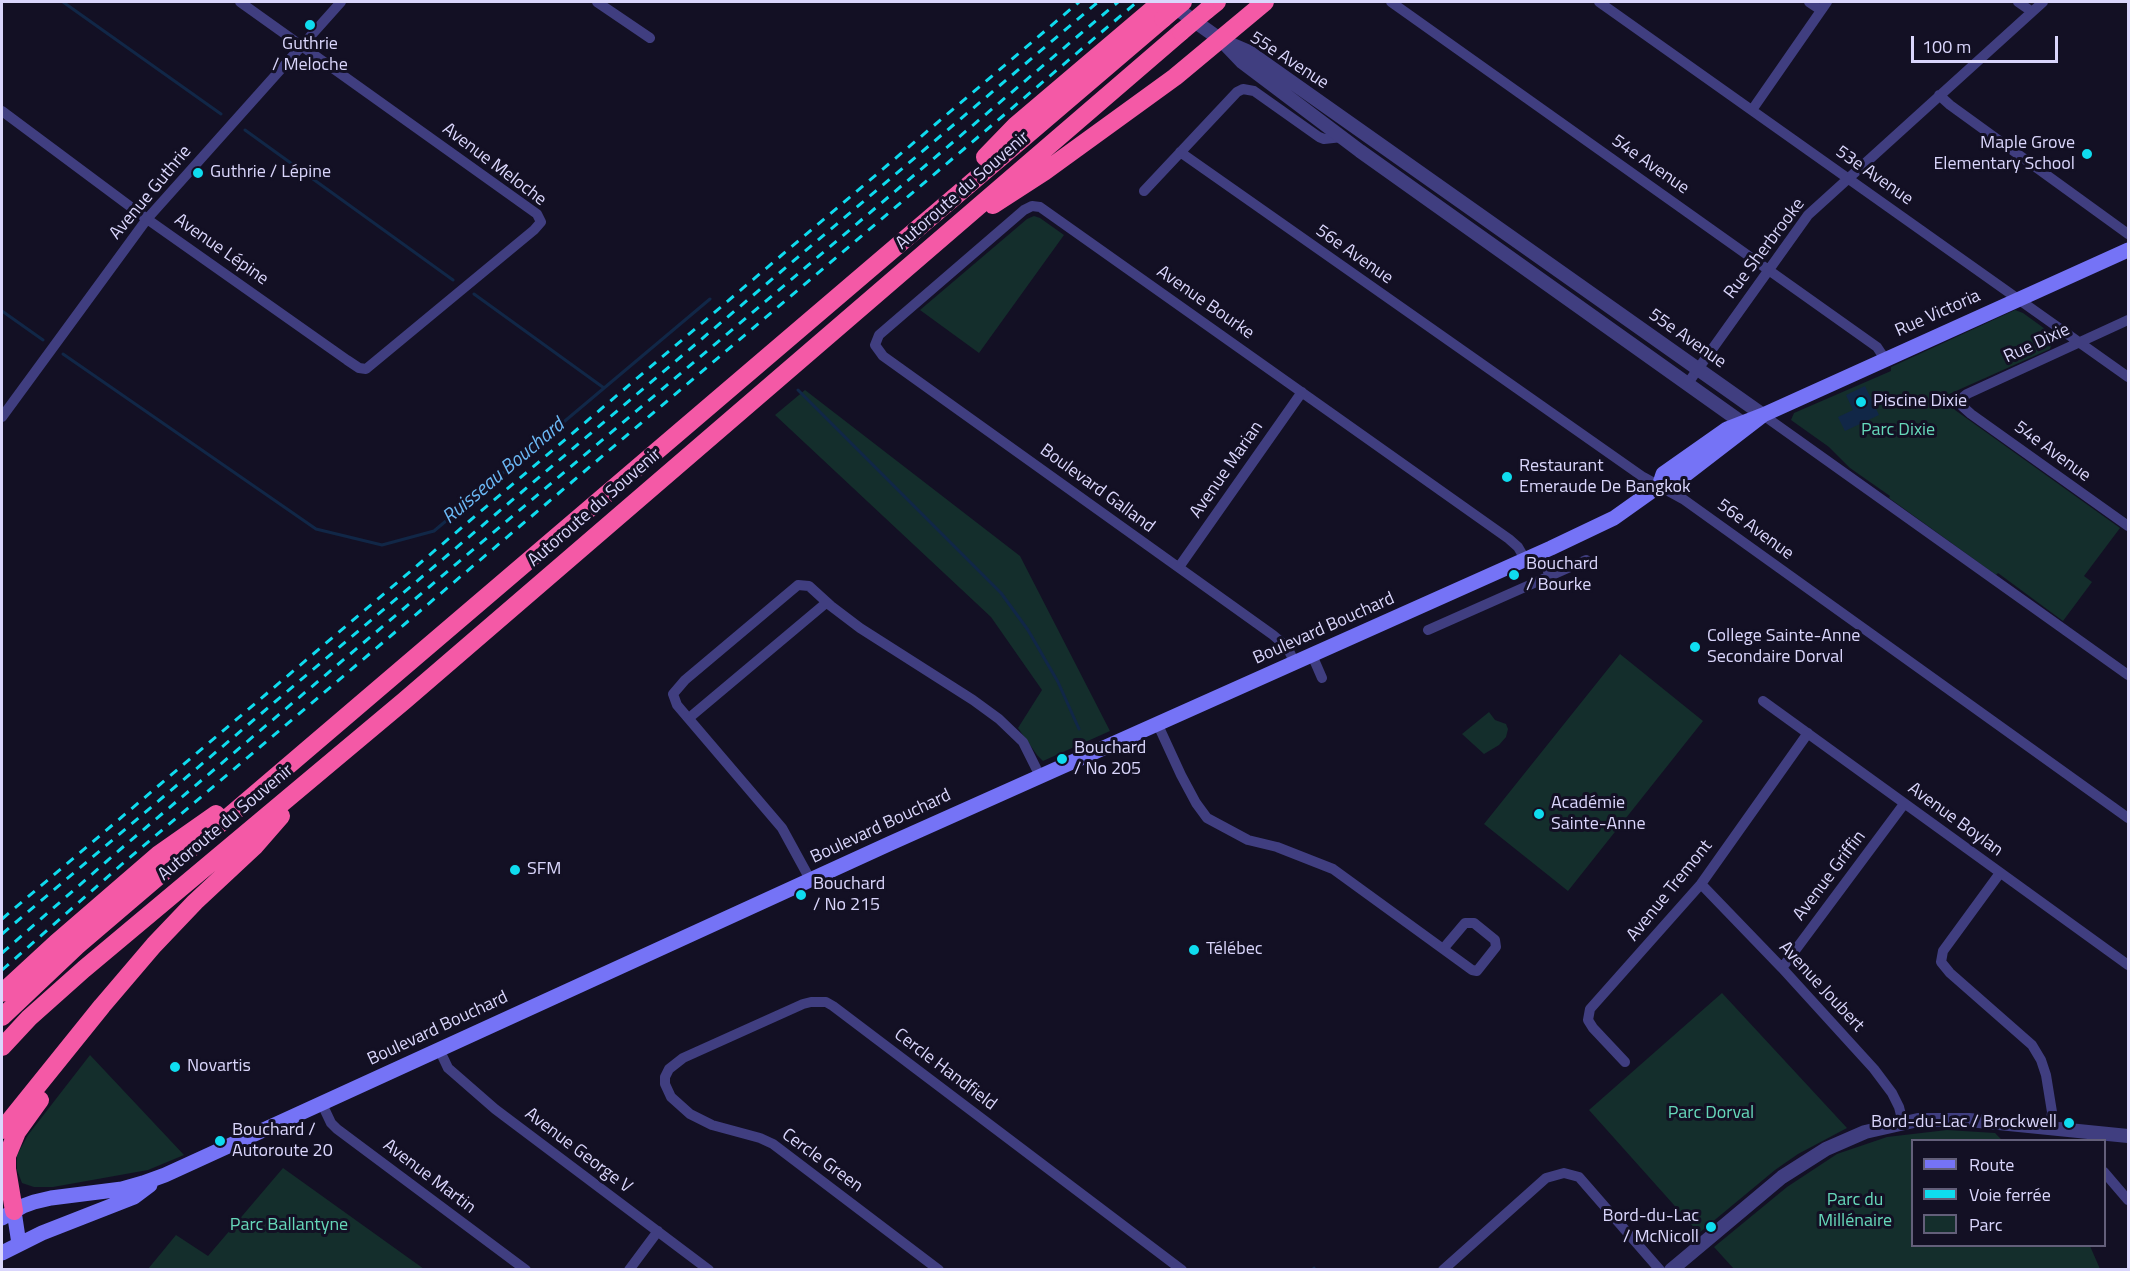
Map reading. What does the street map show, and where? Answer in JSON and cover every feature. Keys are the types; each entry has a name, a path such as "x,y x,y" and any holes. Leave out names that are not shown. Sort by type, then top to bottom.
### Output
{"highway":[{"name":"Autoroute du Souvenir","path":"2,1017 70,952 918,228 1164,7 1184,2"},
{"path":"942,238 1044,172 1168,83 1265,2"},
{"name":"Autoroute du Souvenir","path":"2,1047 28,1018 78,974 327,766 1212,6"},
{"path":"2,993 159,854 325,736"},
{"path":"2,1130 166,932 254,847 327,766"},
{"path":"8,1215 6,1169 9,1148 17,1132 42,1098 71,1045"}],"main road":[{"name":"Rue Victoria","path":"1614,518 1659,486 1676,482 1746,425 1763,415 2128,250"},
{"name":"Boulevard Bouchard","path":"8,1215 23,1206 45,1199 122,1189 165,1175 1040,776 1312,656 1614,518"},
{"name":"Boulevard Bouchard","path":"2,1253 134,1197 165,1175"},
{"path":"8,1215 19,1244"}],"street":[{"name":"Avenue Meloche","path":"240,2 537,214 541,222 366,369"},
{"name":"Avenue Guthrie","path":"2,417 147,219 341,2"},
{"path":"597,2 650,38"},
{"name":"54e Avenue","path":"1390,2 1878,347 1885,359"},
{"name":"53e Avenue","path":"1599,2 2128,377"},
{"path":"1752,110 1824,6 1809,2"},
{"path":"2018,2 2031,11"},
{"name":"Rue Sherbrooke","path":"1688,383 1808,215 2043,2"},
{"name":"55e Avenue","path":"1164,7 1221,40 1249,52 2128,675"},
{"name":"55e Avenue","path":"1221,40 1242,62 1342,136 1746,425"},
{"path":"1144,191 1237,92 1246,88 1254,91 1319,137 1324,139 1342,136"},
{"path":"1939,95 2128,234"},
{"name":"Avenue Lépine","path":"2,111 147,219 353,364 366,369"},
{"name":"56e Avenue","path":"1180,152 1639,475 1693,506 2128,818"},
{"name":"Avenue Bourke","path":"875,345 879,335 886,328 1024,210 1036,206 1044,209 1509,539 1518,547 1525,559"},
{"name":"Rue Dixie","path":"1960,400 1967,394 2128,320"},
{"name":"Boulevard Galland","path":"875,345 883,356 1281,641 1287,647 1295,663"},
{"name":"Avenue Marian","path":"1179,567 1302,392"},
{"name":"54e Avenue","path":"1960,400 1962,406 1971,414 2128,526"},
{"path":"1540,552 1550,576"},
{"path":"1428,630 1586,560"},
{"path":"811,880 782,828 674,700 673,694 801,584 809,586 826,603 866,633 973,700 999,719 1023,742 1040,776"},
{"path":"689,718 826,603"},
{"path":"1312,656 1322,678"},
{"name":"Avenue Boylan","path":"1764,701 2128,965"},
{"path":"1158,725 1196,804 1207,818 1248,840 1333,869 1443,949 1472,970 1477,970 1496,946 1495,940 1474,923 1465,923 1443,949"},
{"name":"Avenue Tremont","path":"1625,1062 1593,1028 1588,1020 1590,1009 1701,884 1808,733"},
{"name":"Avenue Griffin","path":"1782,968 1904,804"},
{"path":"2000,873 1943,951 1941,962 1950,973 2032,1045 2041,1060 2046,1075 2052,1112 2050,1129"},
{"name":"Avenue Joubert","path":"1701,884 1782,968 1883,1080 1899,1107 1903,1123"},
{"name":"Cercle Handfield","path":"669,1069 682,1058 803,1004 826,1002 1182,1269"},
{"name":"Avenue George V","path":"439,1049 448,1068 495,1109 709,1269"},
{"name":"Cercle Green","path":"669,1069 665,1077 665,1084 671,1097 690,1114 712,1125 760,1138 773,1144 939,1269"},
{"name":"Avenue Martin","path":"321,1104 334,1127 526,1269"},
{"path":"1671,1269 1757,1197 1803,1163 1847,1139 1918,1120 1969,1120 2105,1138 2128,1136"},
{"path":"1443,1269 1546,1178 1564,1173 1579,1177 1660,1269"},
{"path":"2106,1174 2128,1200"},
{"path":"629,1269 658,1231"}],"green space":[{"path":"1034,216 1064,235 979,353 920,310 1027,219"},
{"name":"Parc Dixie","path":"2015,310 2023,313 2052,334 2050,349 1947,395 1946,398 1955,410 2120,528 2084,576 2092,582 2063,621 1889,498 1890,496 1850,468 1829,447 1791,420 1794,413 1891,371 1891,367"},
{"path":"805,390 1020,556 1110,731 1043,761 1037,755 1018,728 1042,690 991,617 775,415"},
{"path":"1620,654 1703,721 1568,891 1484,824"},
{"path":"1489,712 1495,720 1506,724 1508,729 1506,737 1499,745 1484,754 1462,734"},
{"name":"Parc Dorval","path":"1722,993 1847,1128 1798,1154 1775,1170 1699,1233 1589,1110"},
{"path":"90,1055 184,1155 148,1170 53,1187 34,1187 22,1183 17,1170 17,1155 28,1135"},
{"name":"Parc du Millénaire","path":"1947,1130 1995,1133 2001,1139 1911,1139 1911,1247 2090,1247 2100,1269 1734,1269 1714,1247 1787,1187 1837,1154 1887,1137"},
{"name":"Parc Ballantyne","path":"283,1168 424,1269 148,1269 176,1235 208,1256"}],"water":[{"name":"Piscine Dixie","path":"1865,386 1879,415 1845,431 1838,417 1853,410 1846,395"}],"waterway":[{"path":"63,2 221,114"},
{"path":"245,130 453,280"},
{"path":"474,294 604,388"},
{"name":"Ruisseau Bouchard","path":"63,354 316,529 382,545 434,531 710,299"},
{"name":"Ruisseau Bouchard","path":"2,311 43,340"},
{"name":"Ruisseau Bouchard","path":"798,390 1001,593 1028,630 1058,682 1079,729"}],"railway":[{"path":"2,919 1079,2"},
{"path":"2,934 1098,2"},
{"path":"2,953 123,847 1118,2"},
{"path":"2,970 121,865 1137,2"}],"place":[{"name":"Guthrie / Meloche","path":"310,25"},
{"name":"Maple Grove Elementary School","path":"2087,154"},
{"name":"Guthrie / Lépine","path":"198,173"},
{"name":"Piscine Dixie","path":"1861,402"},
{"name":"Restaurant Emeraude De Bangkok","path":"1507,477"},
{"name":"Bouchard / Bourke","path":"1514,575"},
{"name":"College Sainte-Anne Secondaire Dorval","path":"1695,647"},
{"name":"Bouchard / No 205","path":"1062,759"},
{"name":"Académie Sainte-Anne","path":"1539,814"},
{"name":"SFM","path":"515,870"},
{"name":"Bouchard / No 215","path":"801,895"},
{"name":"Télébec","path":"1194,950"},
{"name":"Novartis","path":"175,1067"},
{"name":"Bord-du-Lac / Brockwell","path":"2069,1123"},
{"name":"Bouchard / Autoroute 20","path":"220,1141"},
{"name":"Bord-du-Lac / McNicoll","path":"1711,1227"}]}
